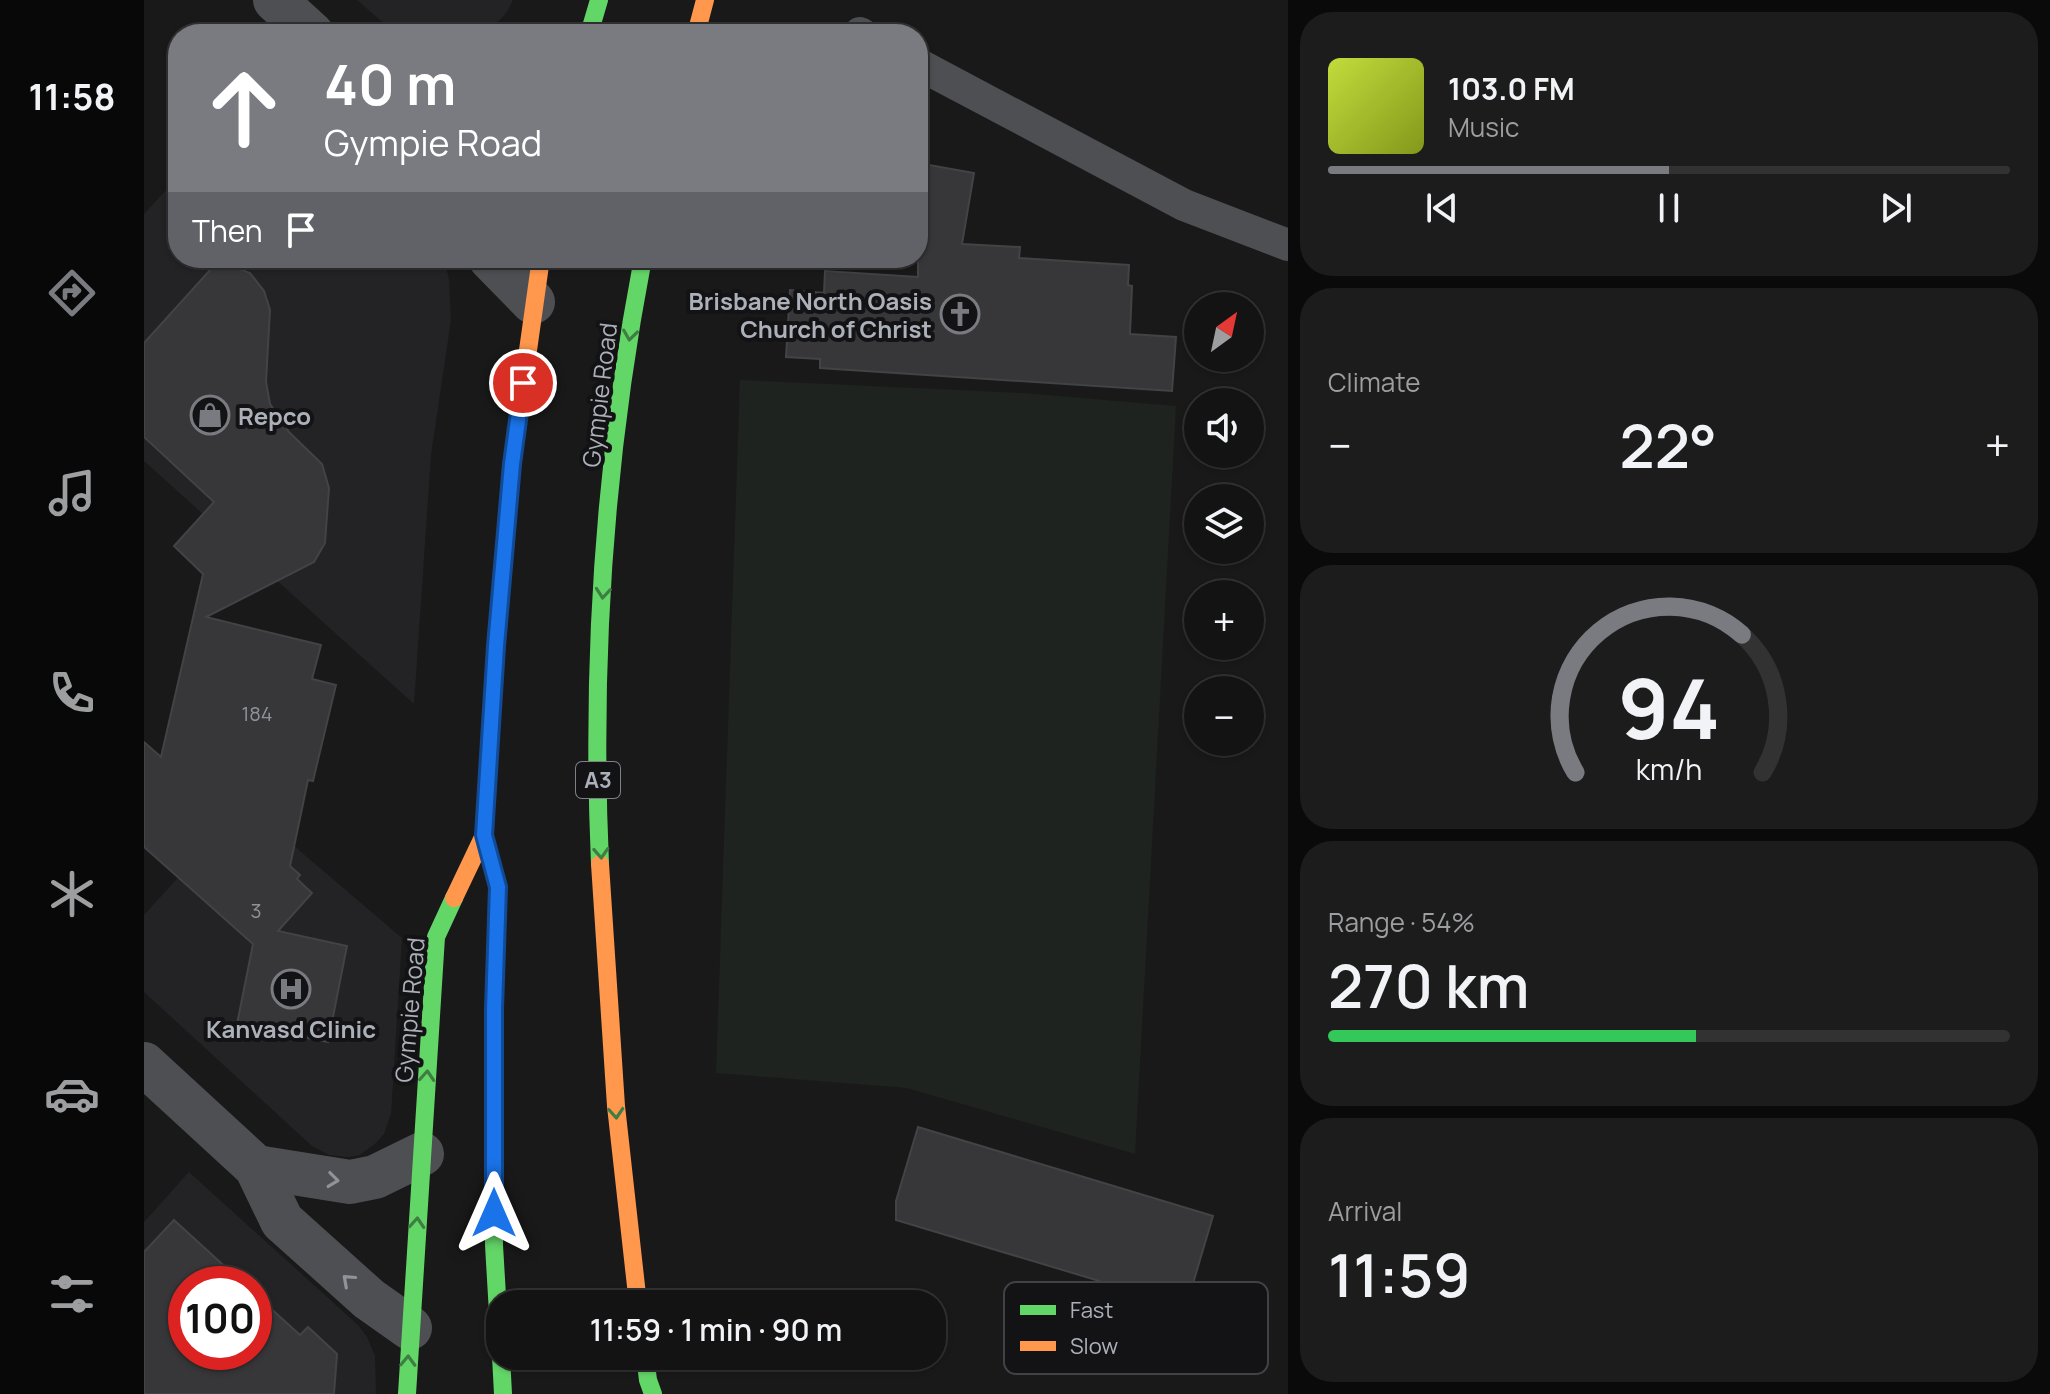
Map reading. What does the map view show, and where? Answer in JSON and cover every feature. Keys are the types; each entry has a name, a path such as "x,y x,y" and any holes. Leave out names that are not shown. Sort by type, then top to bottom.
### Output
{"highway":[{"path":"592,24 599,0"},
{"path":"699,24 705,0"},
{"name":"Gympie Road","path":"407,1394 436,937 484,835 512,464 539,268"},
{"name":"Gympie Road","path":"636,1290 619,1153 597,773 601,619 615,438 641,268"},
{"path":"484,835 498,887 494,1009 497,1290"},
{"path":"502,1370 503,1394"}],"street":[{"path":"275,0 301,24"},
{"path":"500,268 533,302"},
{"path":"144,1064 256,1167 282,1221 369,1299 410,1328"},
{"path":"256,1167 350,1182 375,1177 422,1154"}],"lane":[{"path":"928,69 1184,205 1288,245"}],"shaded area":[{"path":"357,0 513,0 496,24 385,24"},
{"path":"168,188 168,268 446,268 451,320 431,455 414,704 144,461 144,214"},
{"path":"740,380 1023,393 1176,406 1135,1154 907,1088 716,1073"},
{"path":"245,804 402,938 391,1114 384,1134 360,1155 329,1155 312,1146 144,992 144,915"},
{"path":"189,1172 358,1325 375,1356 376,1394 144,1394 144,1222"}],"building":[{"name":"Brisbane North Oasis Church of Christ","path":"928,165 974,173 962,244 1020,247 1019,258 1129,265 1128,285 1132,286 1130,334 1176,337 1172,391 820,368 820,359 786,357 790,290 824,293 825,271 918,277 918,268 928,268"},
{"path":"237,268 250,273 264,291 270,310 266,382 270,404 289,432 322,464 329,488 325,543 314,562 206,617 321,645 312,679 336,685 313,781 308,780 290,866 300,875 297,879 312,893 278,931 347,946 328,1042 237,1024 253,944 144,847 144,742 161,757 203,574 174,546 214,502 144,437 144,343 210,270"},
{"path":"918,1127 1213,1216 1193,1282 1103,1282 896,1220 896,1201"},
{"path":"174,1220 224,1266 168,1266 168,1370 272,1370 272,1309 300,1335 308,1327 337,1354 334,1394 144,1394 144,1252"}],"traffic: fast":[{"path":"592,24 599,0"},
{"path":"600,864 598,712 604,560 619,408 641,268"},
{"path":"407,1394 436,937 454,898"},
{"path":"494,1167 497,1290"},
{"path":"502,1370 503,1394"},
{"path":"647,1370 653,1394"}],"traffic: slow":[{"path":"699,24 705,0"},
{"path":"454,898 484,835 512,464 540,268"},
{"path":"484,835 498,887 494,1167"},
{"path":"600,864 616,1106 636,1290"}],"place":[{"name":"Brisbane North Oasis Church of Christ","path":"960,314"},
{"name":"Repco","path":"210,415"},
{"name":"Kanvasd Clinic","path":"291,989"}],"route":[{"path":"494,1213 494,1009 498,887 484,835 496,646 512,464 523,383"}]}
